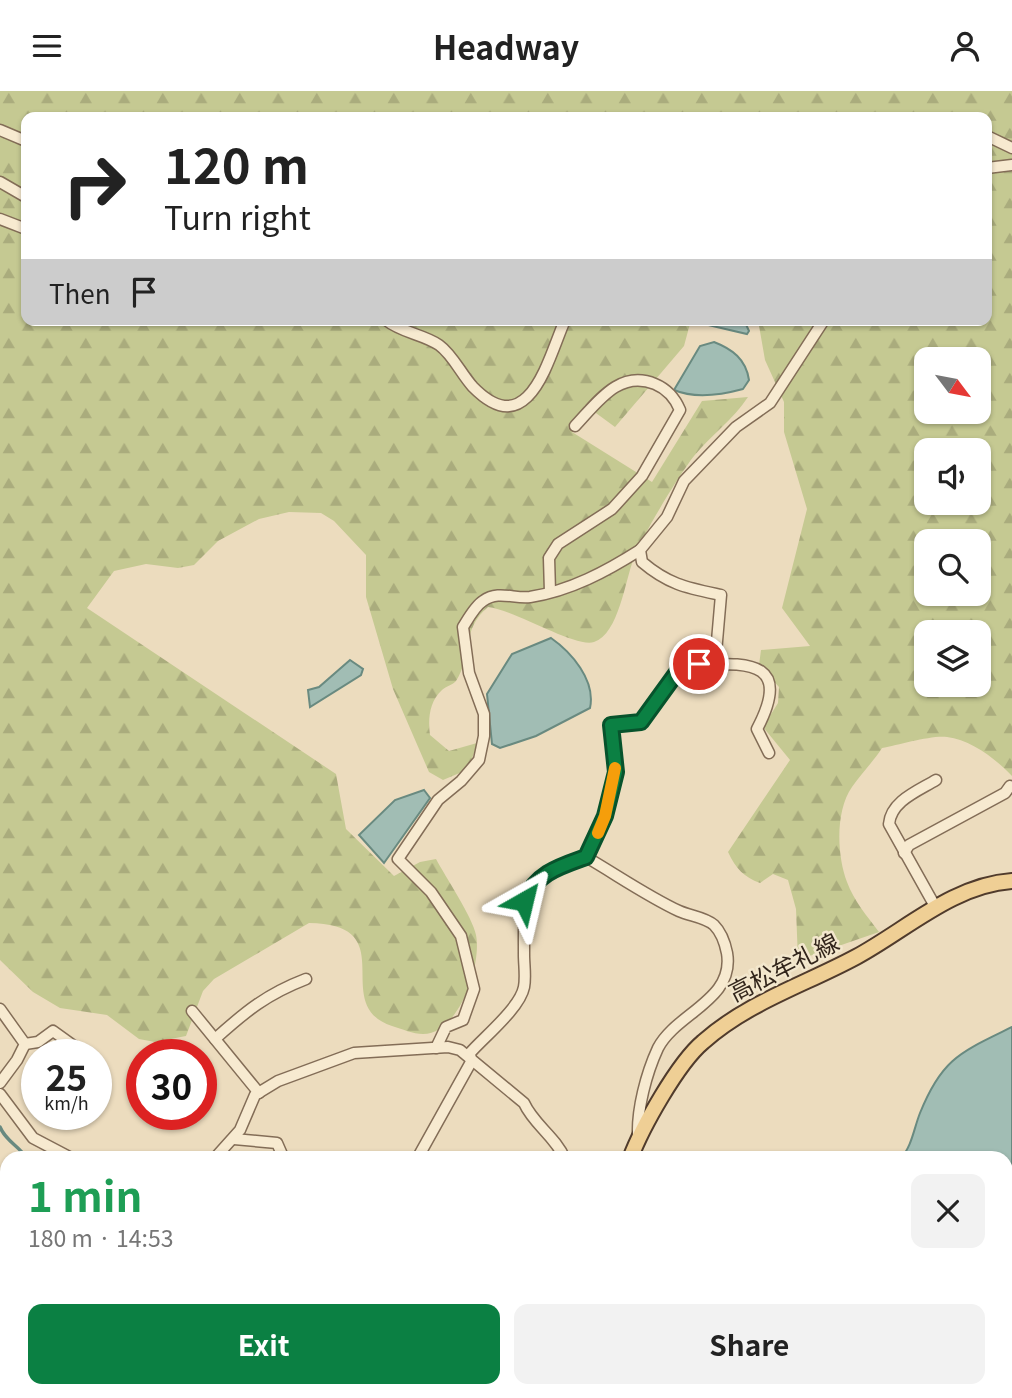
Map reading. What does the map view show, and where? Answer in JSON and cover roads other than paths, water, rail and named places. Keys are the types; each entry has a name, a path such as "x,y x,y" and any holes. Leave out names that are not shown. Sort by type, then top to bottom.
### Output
{"main road":[{"name":"高松牟礼線","path":"633,1151 638,1137 691,1054 703,1041 780,991 856,957 936,908 984,886 1012,881"}],"street":[{"path":"0,130 21,139"},
{"path":"992,138 1012,148"},
{"path":"992,168 1012,166"},
{"path":"0,182 21,194"},
{"path":"0,219 21,227"},
{"path":"394,326 442,346 480,394 504,405 517,405 535,390 562,326"},
{"path":"436,1048 446,1027 463,1020 474,989 461,936 431,891 398,859 438,800 479,761 484,736 484,714 469,673 463,627 482,601 499,594 528,598 550,592 604,573 640,550 667,517 684,481 736,426 770,403 820,326"},
{"path":"550,592 549,558 558,544 612,509 642,476 680,410 664,388 647,380 629,378 614,387 575,426"},
{"path":"640,550 642,562 657,575 682,588 721,595 715,664"},
{"path":"421,1151 471,1062 470,1053 514,1005 524,988 524,901 531,886 548,870 586,857 605,816 616,772 611,725 641,722 683,664 744,664 760,670 770,682 770,699 757,729 769,753"},
{"path":"936,780 900,802 890,814 889,824 936,908"},
{"path":"904,853 909,845 1005,793 1010,786"},
{"path":"586,857 678,910 712,922 722,935 727,950 726,979 718,991 677,1025 659,1048 637,1115 638,1137"},
{"path":"192,1011 215,1039 264,997 306,979"},
{"path":"0,1009 21,1039"},
{"path":"42,1039 53,1031 64,1039"},
{"path":"217,1041 259,1093"},
{"path":"222,1151 234,1139 259,1093 278,1081 354,1053 448,1047 460,1051 524,1104 530,1116 559,1145 562,1151"},
{"path":"0,1083 21,1052"},
{"path":"0,1094 33,1138 58,1151"},
{"path":"234,1139 277,1143 280,1151"}],"water":[{"path":"712,326 747,326 749,331 747,334"},
{"path":"714,342 727,348 745,366 749,380 743,389 708,395 674,390 700,346"},
{"path":"551,638 574,659 586,677 591,698 590,708 536,736 500,748 492,744 487,694 512,654"},
{"path":"350,660 363,669 361,675 310,707 308,690 319,687"},
{"path":"424,790 430,798 384,863 359,835 395,800"},
{"path":"1012,1027 1012,1151 906,1151 936,1080 955,1059 979,1043"}],"waterway":[{"path":"0,1127 21,1151"}]}
